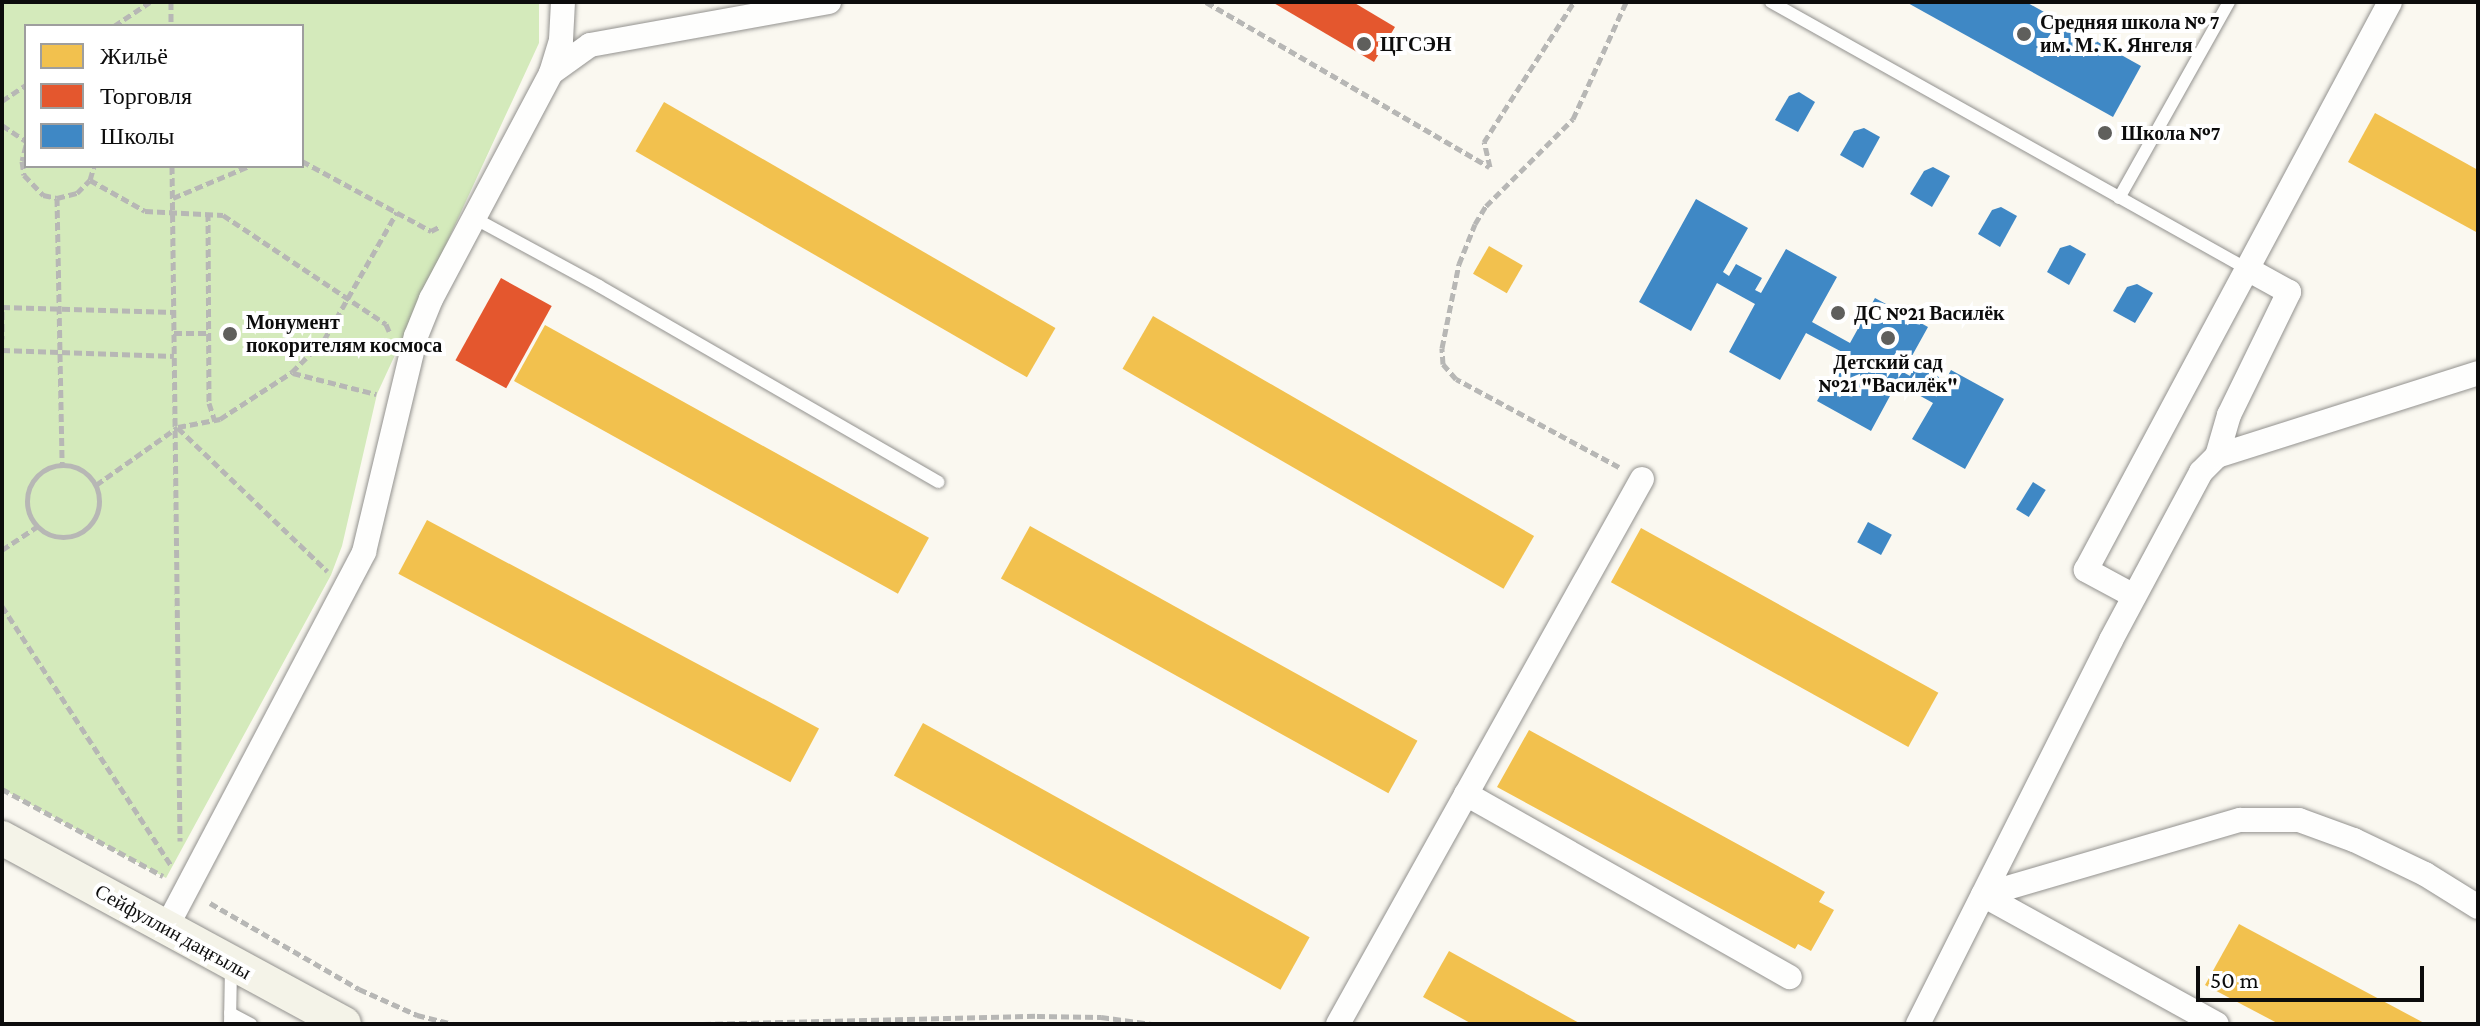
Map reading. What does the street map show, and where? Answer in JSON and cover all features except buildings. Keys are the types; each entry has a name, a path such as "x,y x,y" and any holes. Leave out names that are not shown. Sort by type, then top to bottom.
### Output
{"street":[{"path":"166,928 364,552 416,336 551,73 561,40 563,2"},
{"path":"551,73 590,45 829,2"},
{"path":"2134,596 2086,570 2390,2"},
{"path":"2217,456 2229,415 2289,292 2249,270"},
{"path":"1918,1024 2134,596 2201,472 2217,456 2478,373"},
{"path":"1338,1024 1642,479"},
{"path":"1466,794 1790,977"},
{"path":"1983,895 2240,820 2299,820 2354,840 2425,874 2478,907"},
{"name":"Сейфуллин даңғылы","path":"2,838 344,1024"},
{"path":"1983,895 2217,1024"}],"lane":[{"path":"1771,2 2249,270"},
{"path":"2119,198 2229,2"},
{"path":"474,218 599,286 938,482"},
{"path":"231,964 230,1018 251,1024"}],"path":[{"path":"117,24 150,2"},
{"path":"171,2 171,24"},
{"path":"1206,2 1490,167 1484,142 1574,2"},
{"path":"1626,2 1573,119 1486,206 1475,224 1459,264 1442,348 1443,364 1456,379 1642,479"},
{"path":"2,101 24,86"},
{"path":"2,125 24,142"},
{"path":"24,156 22,168 27,181 43,195 57,198 77,193 90,180 93,168"},
{"path":"304,162 431,231 442,226"},
{"path":"172,168 178,427 180,851 187,838"},
{"path":"173,198 244,168"},
{"path":"90,180 145,211 173,215 223,215 386,324 391,335"},
{"path":"57,198 62,465"},
{"path":"96,485 178,427 215,421 292,372 324,340 397,212"},
{"path":"208,213 209,403 215,421"},
{"path":"2,339 2,309 174,312"},
{"path":"174,333 208,333"},
{"path":"2,350 174,356"},
{"path":"292,372 377,394"},
{"path":"373,409 380,379"},
{"path":"178,427 331,575 337,561"},
{"path":"62,465 82,470 96,485 97,513 85,530 72,536 58,537 38,526 28,509 29,488 42,472 62,465"},
{"path":"2,550 38,526"},
{"path":"2,606 172,866"},
{"path":"2,789 166,878 176,859"},
{"path":"187,890 359,989 417,1015 453,1024"},
{"path":"703,1024 1037,1016 1101,1017 1152,1024"}],"green space":[{"path":"2,2 539,2 539,43 377,394 342,546 331,575 166,878 2,789"}],"place":[{"name":"Средняя школа № 7 им. М. К. Янгеля","path":"2024,34"},
{"name":"ЦГСЭН","path":"1364,44"},
{"name":"Школа №7","path":"2105,133"},
{"name":"ДС №21 Василёк","path":"1838,313"},
{"name":"Монумент покорителям космоса","path":"230,334"},
{"name":"Детский сад №21 \"Василёк\"","path":"1888,338"}]}
